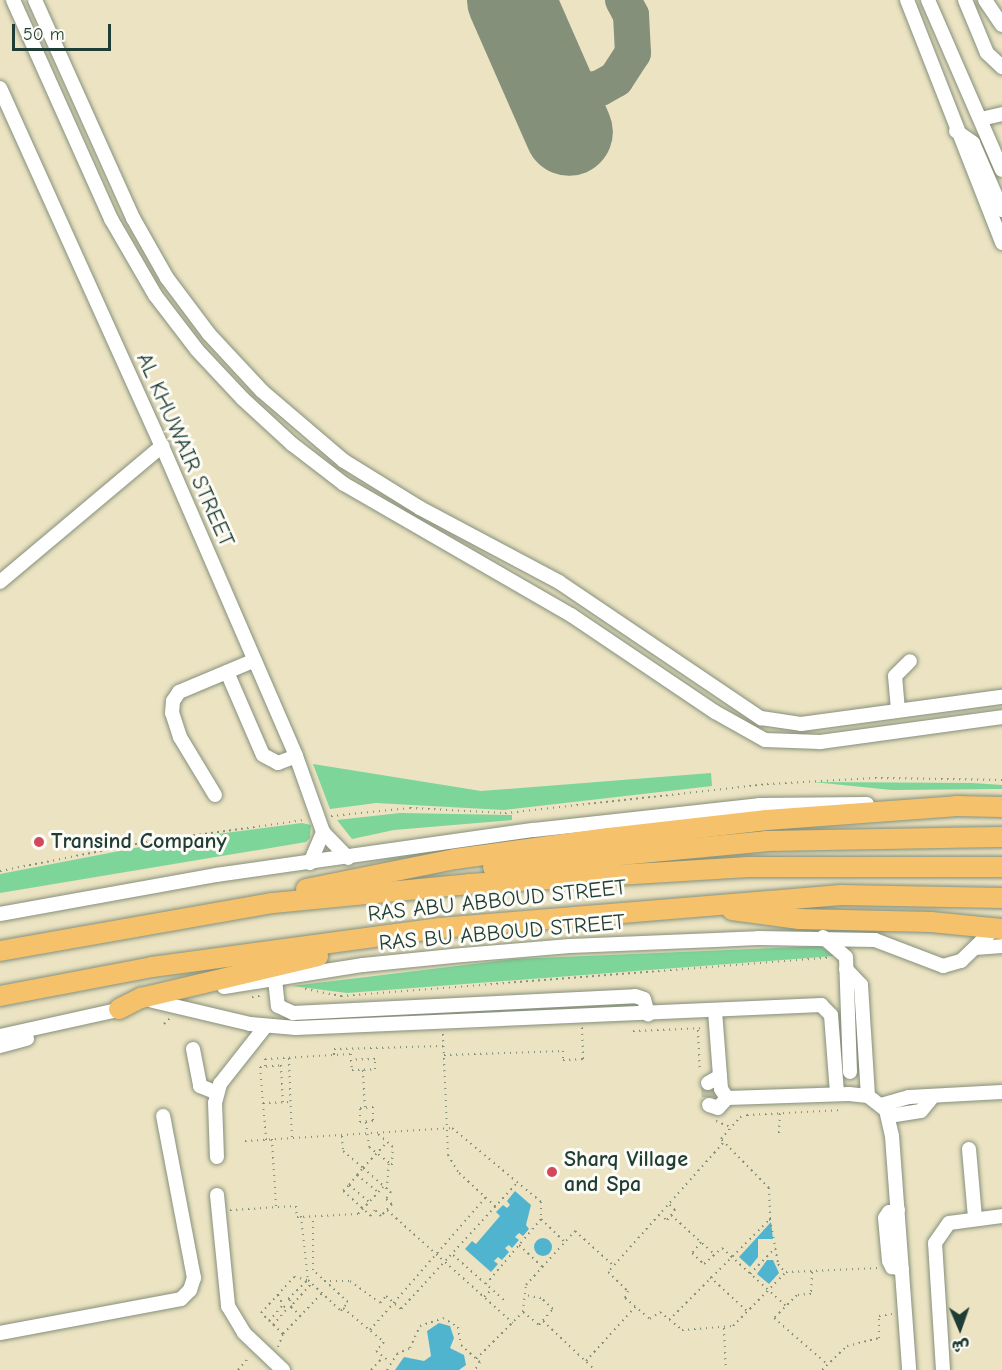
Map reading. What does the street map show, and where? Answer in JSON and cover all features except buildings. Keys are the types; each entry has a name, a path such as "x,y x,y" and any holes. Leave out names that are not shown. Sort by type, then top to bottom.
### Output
{"highway":[{"path":"273,903 312,887 455,859 609,838 767,820 956,806 1002,807"},
{"path":"341,882 766,841 1002,837"},
{"name":"RAS ABU ABBOUD STREET","path":"0,951 273,903 469,884 748,867 1002,867"},
{"name":"RAS ABU ABBOUD STREET","path":"0,996 152,967 440,928 706,904 841,895 1002,898"},
{"path":"706,904 799,919 931,922 999,935"},
{"path":"119,1009 141,998 440,928"}],"street":[{"path":"13,0 116,229 155,295 197,350 243,399 292,444 344,484 572,615 715,712 765,740 820,742 1002,717"},
{"path":"35,0 133,218 167,278 208,334 299,425 384,487 559,582 742,709 771,720 801,724 1002,697"},
{"path":"907,0 956,131 1002,243"},
{"path":"928,0 1002,170"},
{"path":"965,0 987,53 1002,67"},
{"path":"985,0 1002,25"},
{"name":"AL KHUWAIR STREET","path":"0,88 3,107 162,446 255,660 296,756 322,832"},
{"path":"981,119 1002,114"},
{"path":"956,131 973,143 1002,210"},
{"path":"0,582 162,446"},
{"path":"215,795 189,755 172,707 179,693 255,660"},
{"path":"898,710 895,676 910,661"},
{"path":"227,672 263,755 278,763 296,756"},
{"path":"0,914 92,894 534,830 759,805 956,806"},
{"path":"310,863 322,832 348,858"},
{"name":"RAS BU ABBOUD STREET","path":"0,1036 153,1001 274,986 363,965 570,946 823,937 875,940 943,966 961,961 975,948 999,935"},
{"path":"823,937 861,984 868,1096"},
{"path":"846,963 875,940"},
{"path":"846,963 850,1072"},
{"path":"274,986 278,1006 293,1013 635,996 644,999 648,1014"},
{"path":"153,1001 177,1009 265,1027 582,1017 825,1006 831,1015 837,1093"},
{"path":"441,1005 442,1022"},
{"path":"0,1046 92,1022 119,1009"},
{"path":"715,1011 716,1028 709,1081 727,1098"},
{"path":"217,1157 217,1093 224,1075 265,1027"},
{"path":"193,1049 200,1086 217,1093"},
{"path":"885,1110 895,1098 1002,1092"},
{"path":"709,1105 718,1108 727,1098 837,1093 868,1096 885,1110 897,1210 897,1268 905,1313 909,1370"},
{"path":"0,1333 181,1299 190,1290 194,1278 164,1116"},
{"path":"969,1149 975,1218"},
{"path":"218,1195 228,1306 235,1321 283,1370"},
{"path":"944,1370 934,1243 949,1222 1002,1216"}],"path":[{"path":"0,871 146,842 410,808 505,813 767,784 875,778 1002,780"},
{"path":"304,989 341,996 846,963"},
{"path":"246,998 274,986"},
{"path":"164,1024 177,1009"},
{"path":"444,1055 563,1051 563,1060 583,1059 582,1017"},
{"path":"442,1022 447,1128 452,1162 496,1207"},
{"path":"698,1028 709,1081"},
{"path":"633,1032 716,1028"},
{"path":"334,1056 334,1049 365,1050 443,1046"},
{"path":"365,1050 366,1059"},
{"path":"265,1066 265,1059 351,1054 351,1060 352,1070 375,1069 375,1059 351,1060"},
{"path":"289,1058 292,1138"},
{"path":"266,1140 260,1067 281,1065 283,1102"},
{"path":"363,1070 365,1108"},
{"path":"263,1103 291,1101"},
{"path":"373,1107 373,1121 366,1122 360,1122 360,1108 373,1107"},
{"path":"842,1110 740,1116 721,1139 769,1188 778,1264 786,1272 897,1268"},
{"path":"779,1133 780,1113"},
{"path":"366,1122 369,1147 392,1165 393,1148 376,1133"},
{"path":"245,1141 452,1128 541,1202 541,1219 486,1284"},
{"path":"342,1135 344,1150 363,1168 391,1192 386,1199 392,1204 381,1216 375,1210 371,1216 343,1191 363,1168 387,1142"},
{"path":"272,1139 276,1208"},
{"path":"723,1143 608,1274 628,1291 625,1298 650,1319 659,1312 682,1330 737,1325 786,1272"},
{"path":"218,1211 296,1206 297,1217 358,1214 385,1187 389,1163"},
{"path":"357,1175 378,1192"},
{"path":"368,1185 375,1178"},
{"path":"324,1281 350,1281 380,1303 386,1296 401,1309 408,1305 517,1183"},
{"path":"349,1185 369,1202"},
{"path":"353,1201 360,1194"},
{"path":"370,1330 486,1197"},
{"path":"659,1215 666,1221 675,1209 669,1204"},
{"path":"387,1210 513,1323"},
{"path":"671,1215 714,1254"},
{"path":"301,1216 308,1280"},
{"path":"269,1357 283,1342 282,1334 261,1313 294,1277 308,1280 341,1311 348,1302 313,1270 314,1216"},
{"path":"541,1219 565,1242"},
{"path":"669,1320 730,1256 771,1219"},
{"path":"476,1359 501,1330 504,1333 523,1312 526,1285 575,1231 614,1266"},
{"path":"701,1242 692,1253 704,1264 722,1248 786,1306"},
{"path":"519,1245 543,1267"},
{"path":"750,1274 775,1248"},
{"path":"453,1255 504,1300"},
{"path":"812,1272 811,1294 797,1295 775,1319 826,1363"},
{"path":"710,1277 748,1312"},
{"path":"268,1321 284,1301 308,1280"},
{"path":"273,1325 312,1284"},
{"path":"484,1297 492,1289"},
{"path":"282,1334 322,1293"},
{"path":"278,1295 284,1301"},
{"path":"523,1312 539,1325 553,1309 540,1298 525,1295"},
{"path":"288,1299 290,1307"},
{"path":"283,1305 290,1307 300,1315"},
{"path":"586,1361 636,1306"},
{"path":"343,1308 384,1342 376,1351 390,1362"},
{"path":"822,1370 826,1363 847,1346 879,1338 879,1315 905,1313"},
{"path":"387,1370 390,1362 410,1348 420,1326 443,1318 458,1327 461,1345 480,1362 475,1370"},
{"path":"543,1321 596,1370"},
{"path":"723,1327 726,1370"},
{"path":"238,1370 258,1346"},
{"path":"371,1370 383,1357"}],"green space":[{"path":"313,764 481,791 711,773 712,786 504,810 376,803 330,809"},
{"path":"813,782 972,783 1002,785 1002,789 892,790"},
{"path":"400,813 512,815 512,820 394,830 352,839 337,820"},
{"path":"302,823 311,825 310,838 306,842 0,893 0,874 187,838"},
{"path":"820,946 834,956 347,993 292,986 514,959"}],"water":[{"path":"515,1191 531,1205 526,1225 529,1229 523,1236 519,1233 515,1237 519,1240 512,1248 509,1245 505,1248 509,1252 502,1260 498,1257 494,1261 498,1264 491,1272 465,1249 472,1241 476,1244 500,1216 496,1212 503,1205 507,1208 510,1205 507,1201"},
{"path":"771,1222 773,1239 758,1239 758,1257 750,1267 739,1257"},
{"path":"543,1238 551,1243 552,1247 547,1255 543,1256 535,1251 534,1247 539,1239"},
{"path":"767,1260 773,1260 779,1273 769,1284 757,1274"},
{"path":"439,1323 450,1326 454,1338 450,1348 464,1355 466,1365 459,1370 395,1370 404,1357 424,1361 431,1356 427,1331"}],"taxiway":[{"path":"544,80 582,91 600,88 616,79 633,53 631,15 623,0"}],"runway":[{"path":"511,0 569,132"}],"tunnel":[{"path":"708,1083 709,1105"}],"place":[{"name":"Transind Company","path":"39,842"},
{"name":"Sharq Village and Spa","path":"552,1172"}]}
